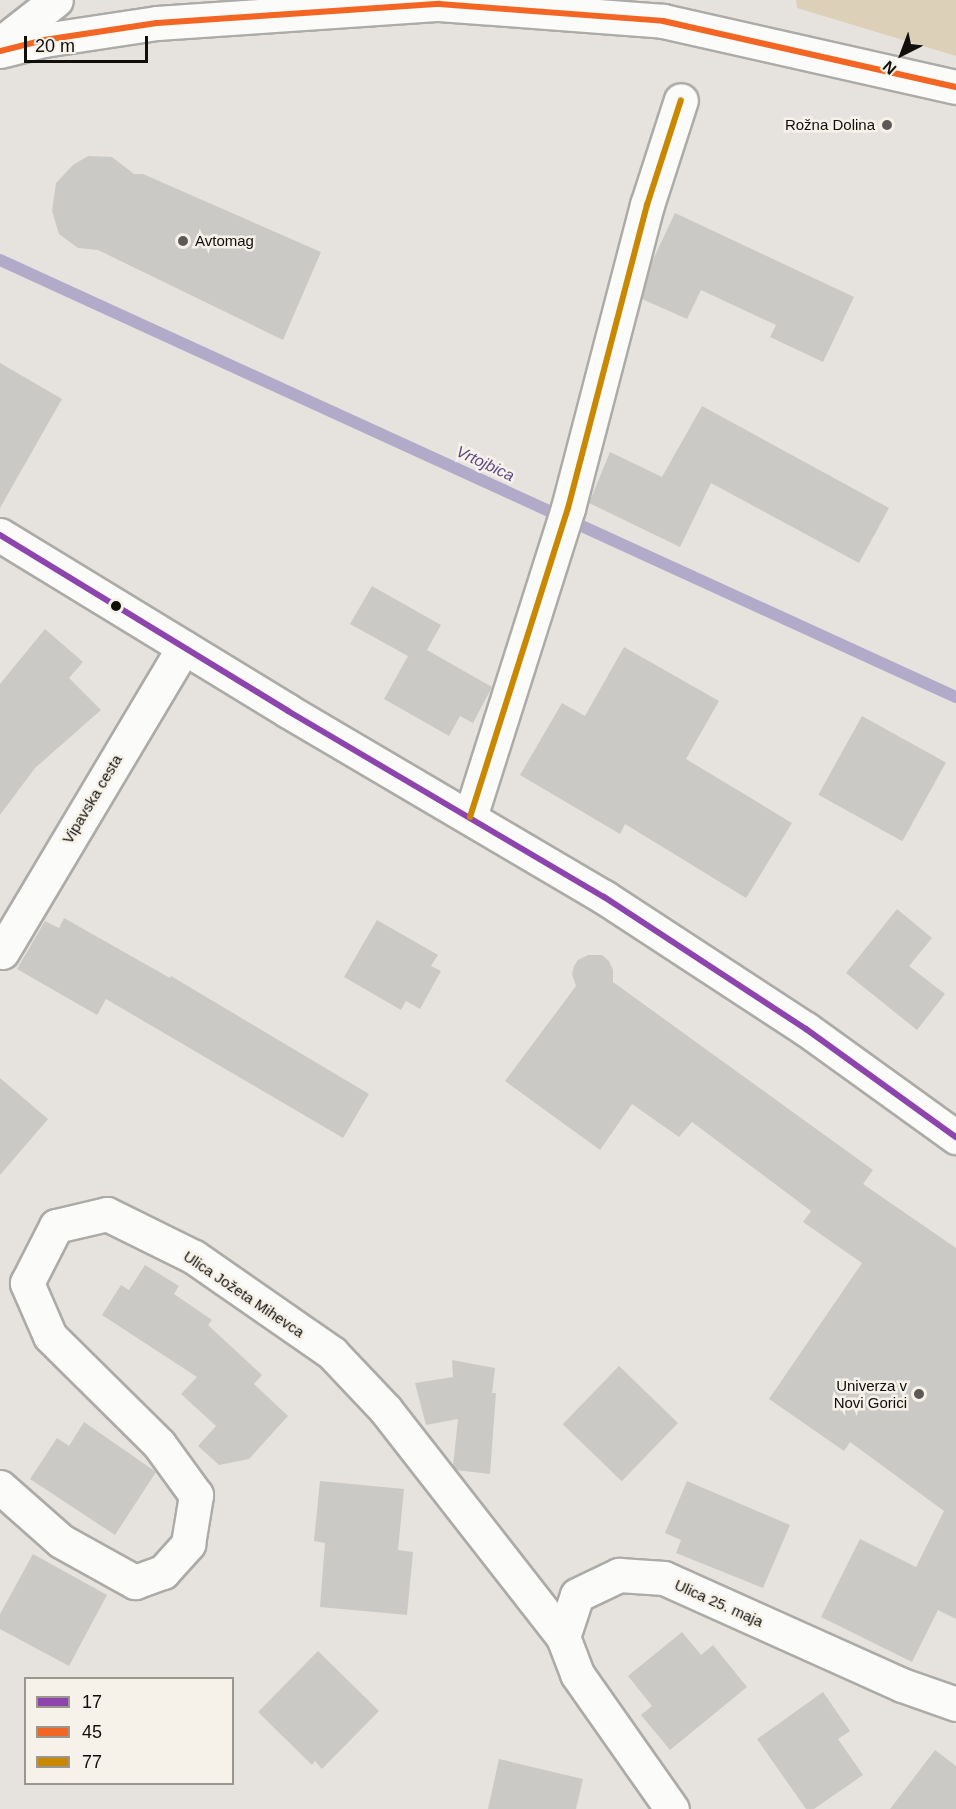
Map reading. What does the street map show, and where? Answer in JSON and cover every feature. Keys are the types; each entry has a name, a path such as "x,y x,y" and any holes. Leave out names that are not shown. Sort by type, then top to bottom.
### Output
{"street":[{"path":"0,44 56,0"},
{"path":"0,51 44,40 157,23 211,9 434,2 663,21 956,87"},
{"path":"470,817 568,508 647,205 681,100"},
{"path":"0,535 288,711 604,897 781,1012 956,1137"},
{"name":"Vipavska cesta","path":"2,952 184,646"},
{"name":"Ulica Jožeta Mihevca","path":"0,1487 61,1541 135,1582 162,1572 188,1544 196,1495 159,1444 50,1336 27,1283 56,1226 107,1214 194,1257 332,1353 386,1409 562,1637"},
{"name":"Ulica 25. maja","path":"562,1637 577,1595 619,1575 664,1578 902,1685 956,1704"},
{"path":"562,1637 577,1674 672,1809"}],"shaded area":[{"path":"796,0 956,0 956,56 797,8"}],"building":[{"name":"Avtomag","path":"88,156 112,157 134,174 143,174 321,252 283,340 98,250 78,248 59,234 52,211 56,183 73,165"},
{"path":"675,213 854,297 823,362 770,337 776,325 701,290 687,319 642,299 650,266"},
{"path":"0,363 62,399 0,508"},
{"path":"702,406 889,508 859,563 711,483 680,547 589,503 610,452 662,477"},
{"path":"372,586 441,625 427,650 492,687 473,723 460,716 449,736 384,699 408,656 350,624"},
{"path":"45,629 83,662 69,678 101,710 35,768 0,815 0,684"},
{"path":"624,647 719,701 686,759 792,823 746,898 625,824 620,834 520,775 562,703 585,716"},
{"path":"862,716 946,763 902,841 818,795"},
{"path":"897,909 932,938 909,966 945,994 917,1030 846,973"},
{"path":"64,918 170,978 171,976 369,1094 343,1138 106,999 97,1015 17,969 45,921 59,928"},
{"path":"377,920 438,955 431,966 441,971 420,1009 406,1001 401,1010 344,977"},
{"path":"588,955 602,955 609,961 613,970 613,982 873,1170 863,1184 956,1248 956,1619 938,1610 912,1662 821,1617 860,1539 916,1567 944,1511 850,1442 844,1451 769,1399 862,1263 803,1222 811,1211 692,1122 679,1137 632,1104 600,1150 505,1081 576,986 572,974 574,966 578,960"},
{"path":"0,1078 48,1119 0,1175"},
{"path":"145,1265 179,1286 174,1294 212,1320 208,1325 262,1375 254,1384 288,1416 249,1459 219,1465 198,1446 216,1426 181,1394 197,1377 102,1315 121,1285 129,1290"},
{"path":"452,1360 495,1368 492,1393 496,1393 490,1474 456,1470 453,1466 458,1419 426,1425 415,1383 453,1377"},
{"path":"619,1366 678,1423 622,1481 563,1424"},
{"path":"84,1422 156,1472 115,1535 30,1479 57,1438 69,1446"},
{"path":"320,1481 404,1489 398,1550 413,1552 407,1615 320,1607 325,1543 314,1541"},
{"path":"687,1481 790,1525 763,1588 676,1553 681,1540 665,1533"},
{"path":"33,1554 107,1595 69,1666 0,1629 0,1614"},
{"path":"682,1632 701,1655 713,1645 747,1687 670,1750 641,1715 652,1706 628,1676"},
{"path":"318,1651 379,1711 322,1769 315,1761 312,1765 258,1712"},
{"path":"823,1692 850,1731 838,1739 863,1775 814,1809 806,1809 757,1739"},
{"path":"935,1750 956,1766 956,1809 890,1809"},
{"path":"499,1759 583,1779 576,1809 488,1809"}],"waterway":[{"name":"Vrtojbica","path":"0,260 956,697"}],"transit line":[{"name":"45","path":"0,51 44,40 157,23 439,4 663,21 956,87"},
{"name":"77","path":"470,817 568,508 647,205 681,100"},
{"name":"17","path":"0,535 288,711 604,897 806,1029 956,1137"}],"place":[{"name":"Rožna Dolina","path":"887,125"},
{"name":"Avtomag","path":"183,241"},
{"name":"Univerza v Novi Gorici","path":"919,1394"}]}
